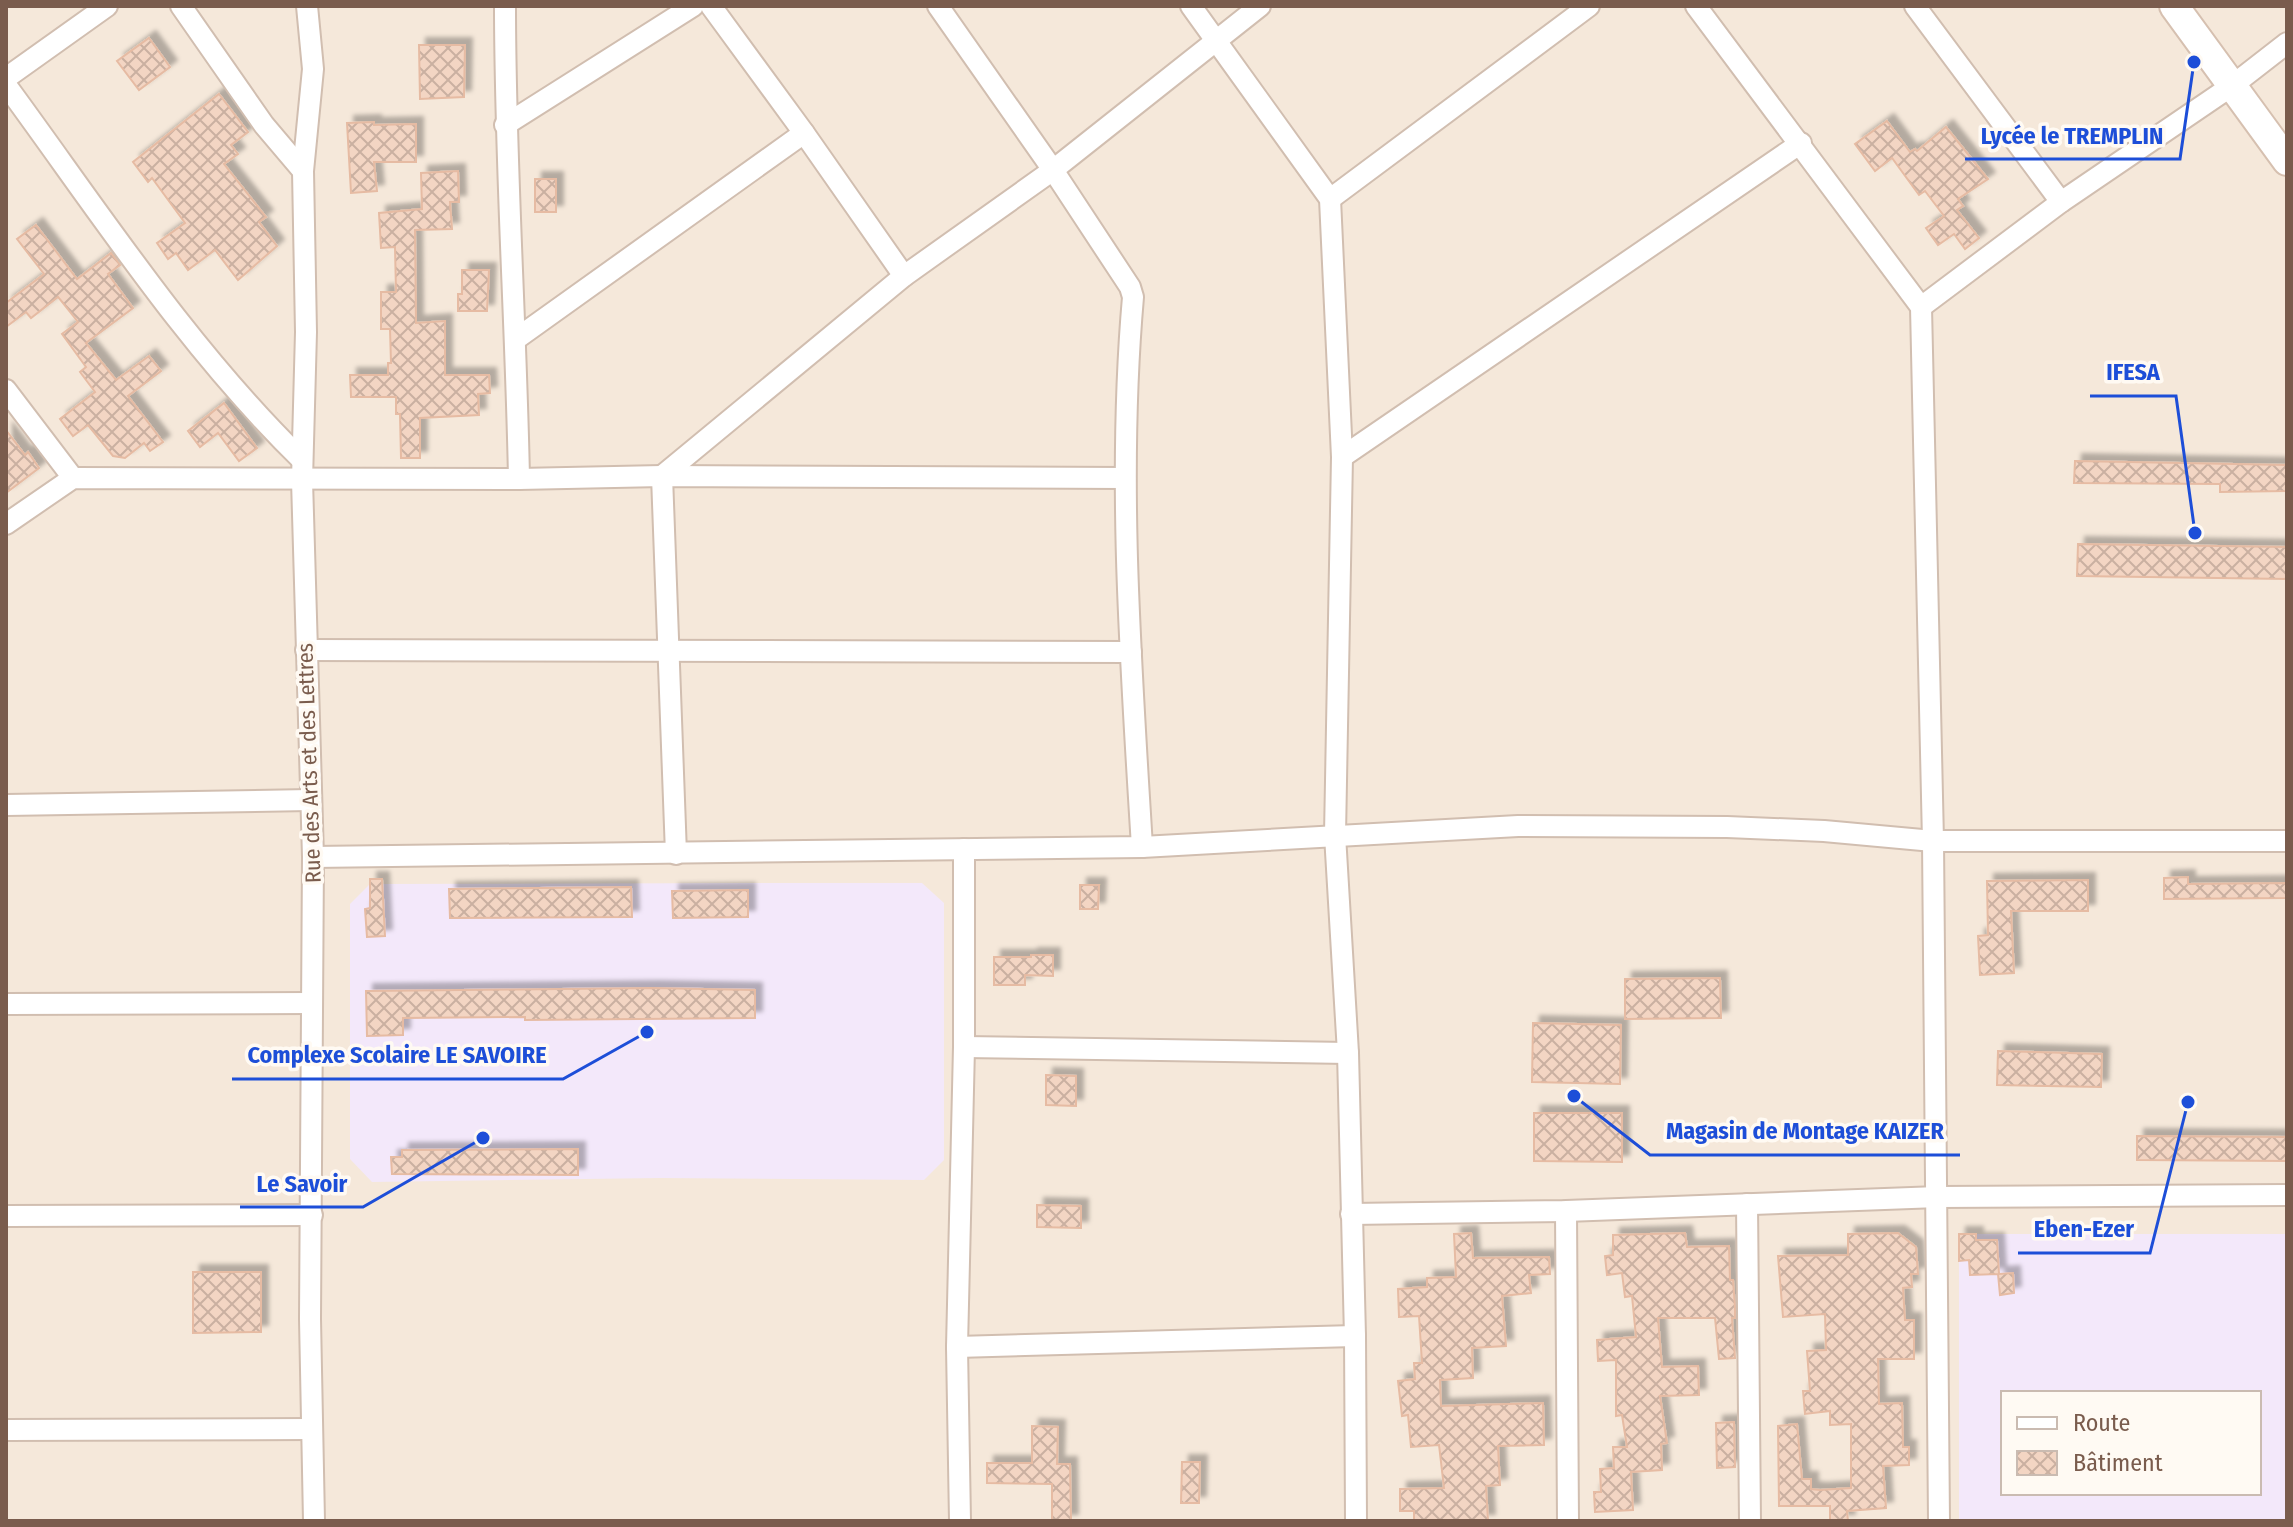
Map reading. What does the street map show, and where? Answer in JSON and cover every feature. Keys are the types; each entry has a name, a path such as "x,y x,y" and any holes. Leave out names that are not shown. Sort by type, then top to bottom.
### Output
{"street":[{"path":"6,78 107,6"},
{"path":"181,6 264,125 303,171"},
{"name":"Rue des Arts et des Lettres","path":"307,6 313,69 303,171 306,332 302,470 313,857 311,1429 314,1521"},
{"path":"505,6 505,125 516,339 519,479"},
{"path":"505,125 693,6"},
{"path":"711,6 904,276"},
{"path":"938,6 1053,170 1130,287 1133,297 1125,478 1142,847"},
{"path":"1191,6 1330,199 1342,457 1335,835 1348,1053 1356,1521"},
{"path":"662,476 904,276 1053,170 1260,6"},
{"path":"1330,199 1589,6"},
{"path":"1696,6 1921,307 1933,841 1939,1521"},
{"path":"1915,6 2061,202"},
{"path":"2174,6 2287,161"},
{"path":"1921,307 2061,202 2233,85 2287,43"},
{"path":"6,85 153,287 302,470"},
{"path":"516,339 804,133"},
{"path":"1342,457 1801,143"},
{"path":"6,390 73,478"},
{"path":"6,524 73,478 302,470 519,479 662,476 1125,478"},
{"path":"662,476 676,854"},
{"path":"306,650 1131,652"},
{"path":"6,805 310,800"},
{"path":"313,857 1142,847 1518,826 1727,827 1824,831 1933,841 2287,841"},
{"path":"960,1521 957,1347 964,1047 964,849"},
{"path":"6,1004 312,1003"},
{"path":"964,1047 1348,1053"},
{"path":"1351,1214 1566,1211 1938,1197 2287,1195"},
{"path":"1747,1204 1750,1521"},
{"path":"1566,1211 1568,1521"},
{"path":"6,1216 312,1215"},
{"path":"957,1347 1355,1336"},
{"path":"6,1430 311,1429"}],"shaded area":[{"path":"6,6 2287,6 2287,1521 6,1521"},
{"path":"922,883 944,903 944,1160 924,1180 660,1178 372,1182 350,1159 350,904 370,884"},
{"path":"1959,1234 2287,1234 2287,1521 1959,1521"}],"building":[{"path":"149,38 170,67 139,90 117,61"},
{"path":"419,45 465,45 464,97 420,99"},
{"path":"219,94 248,132 231,145 238,154 224,164 266,217 259,222 277,246 238,280 215,250 188,270 176,253 168,259 157,243 185,223 152,178 148,182 133,162"},
{"path":"1887,121 1910,152 1917,151 1946,127 1988,179 1958,199 1963,206 1957,210 1979,238 1965,249 1954,234 1938,245 1926,228 1944,216 1925,191 1919,195 1892,158 1875,171 1855,144"},
{"path":"374,122 374,125 416,124 416,162 374,162 377,191 351,193 347,123"},
{"path":"458,171 459,202 450,202 452,229 415,230 416,323 445,321 445,375 489,375 490,393 478,394 479,415 420,418 420,458 401,458 400,414 396,414 396,397 351,397 350,375 388,375 388,363 391,363 390,329 381,329 381,292 396,292 395,247 381,248 379,213 422,209 421,173"},
{"path":"535,179 556,179 556,212 535,212"},
{"path":"36,225 77,279 111,253 120,265 108,274 133,308 86,343 116,380 149,356 161,371 128,396 163,442 150,451 144,443 125,458 113,456 88,425 73,436 60,419 95,392 80,372 86,367 62,334 78,322 58,297 31,318 26,312 6,327 6,303 44,274 17,239"},
{"path":"462,270 489,270 487,311 458,311"},
{"path":"224,403 257,448 239,461 218,433 200,447 188,431"},
{"path":"6,430 39,468 6,493"},
{"path":"2075,461 2287,465 2287,491 2220,492 2220,484 2074,483"},
{"path":"2078,544 2287,547 2287,579 2077,576"},
{"path":"2188,877 2188,884 2287,883 2287,898 2164,899 2164,878"},
{"path":"370,879 382,879 385,936 367,937 365,909 370,908"},
{"path":"2088,880 2088,911 2011,911 2014,973 1980,975 1978,936 1988,935 1987,881"},
{"path":"1080,885 1099,885 1098,909 1080,909"},
{"path":"631,887 632,917 450,918 449,889"},
{"path":"748,890 748,917 673,918 672,891"},
{"path":"1053,955 1053,976 1025,975 1025,985 994,985 994,957"},
{"path":"1720,978 1721,1018 1625,1019 1625,979"},
{"path":"755,990 755,1018 403,1018 403,1035 367,1036 366,991"},
{"path":"1533,1023 1621,1025 1620,1084 1532,1082"},
{"path":"1998,1051 2102,1054 2101,1087 1997,1085"},
{"path":"1046,1075 1076,1076 1076,1106 1046,1105"},
{"path":"1534,1113 1622,1113 1622,1162 1534,1161"},
{"path":"2137,1136 2287,1137 2287,1161 2137,1160"},
{"path":"578,1149 578,1175 392,1174 391,1157 402,1157 402,1150"},
{"path":"1037,1205 1081,1206 1081,1228 1037,1227"},
{"path":"1471,1233 1473,1258 1549,1257 1550,1274 1529,1275 1531,1293 1502,1296 1506,1346 1472,1348 1473,1378 1440,1380 1441,1406 1543,1403 1544,1445 1498,1446 1500,1485 1486,1486 1488,1521 1414,1521 1414,1511 1400,1511 1400,1489 1444,1488 1439,1445 1411,1447 1408,1415 1402,1416 1398,1381 1415,1379 1414,1363 1422,1363 1419,1316 1399,1317 1398,1289 1427,1287 1427,1278 1456,1277 1454,1234"},
{"path":"1685,1233 1687,1247 1729,1246 1735,1307 1735,1318 1732,1318 1735,1358 1719,1359 1715,1318 1658,1318 1662,1367 1698,1366 1699,1395 1660,1396 1667,1443 1661,1444 1662,1470 1631,1472 1633,1510 1595,1512 1594,1492 1601,1492 1600,1469 1614,1468 1613,1447 1627,1447 1622,1415 1616,1416 1616,1360 1598,1361 1597,1340 1636,1337 1632,1296 1625,1297 1622,1273 1607,1275 1605,1256 1613,1255 1613,1235"},
{"path":"1898,1233 1916,1247 1918,1274 1911,1274 1912,1287 1903,1288 1905,1320 1914,1320 1914,1359 1878,1359 1879,1404 1902,1403 1903,1447 1909,1447 1909,1465 1883,1466 1886,1508 1847,1511 1848,1521 1830,1521 1830,1506 1779,1506 1778,1426 1797,1424 1802,1479 1811,1479 1811,1489 1820,1490 1851,1488 1851,1424 1830,1425 1830,1411 1805,1414 1803,1391 1810,1391 1807,1351 1826,1350 1825,1314 1783,1317 1778,1256 1848,1255 1848,1234"},
{"path":"1959,1234 1976,1234 1976,1240 1997,1240 1999,1274 2013,1273 2014,1293 2000,1295 1998,1274 1970,1275 1969,1260 1959,1261"},
{"path":"193,1272 261,1272 261,1332 193,1333"},
{"path":"1734,1422 1735,1467 1717,1468 1716,1423"},
{"path":"1032,1426 1058,1427 1057,1464 1070,1464 1071,1521 1052,1521 1052,1484 987,1483 987,1463 1032,1463"},
{"path":"1182,1462 1200,1462 1199,1503 1181,1503"}],"place":[{"name":"Lycée le TREMPLIN","path":"2194,62"},
{"name":"IFESA","path":"2195,533"},
{"name":"Complexe Scolaire LE SAVOIRE","path":"647,1032"},
{"name":"Magasin de Montage KAIZER","path":"1574,1096"},
{"name":"Eben-Ezer","path":"2188,1102"},
{"name":"Le Savoir","path":"483,1138"}]}
